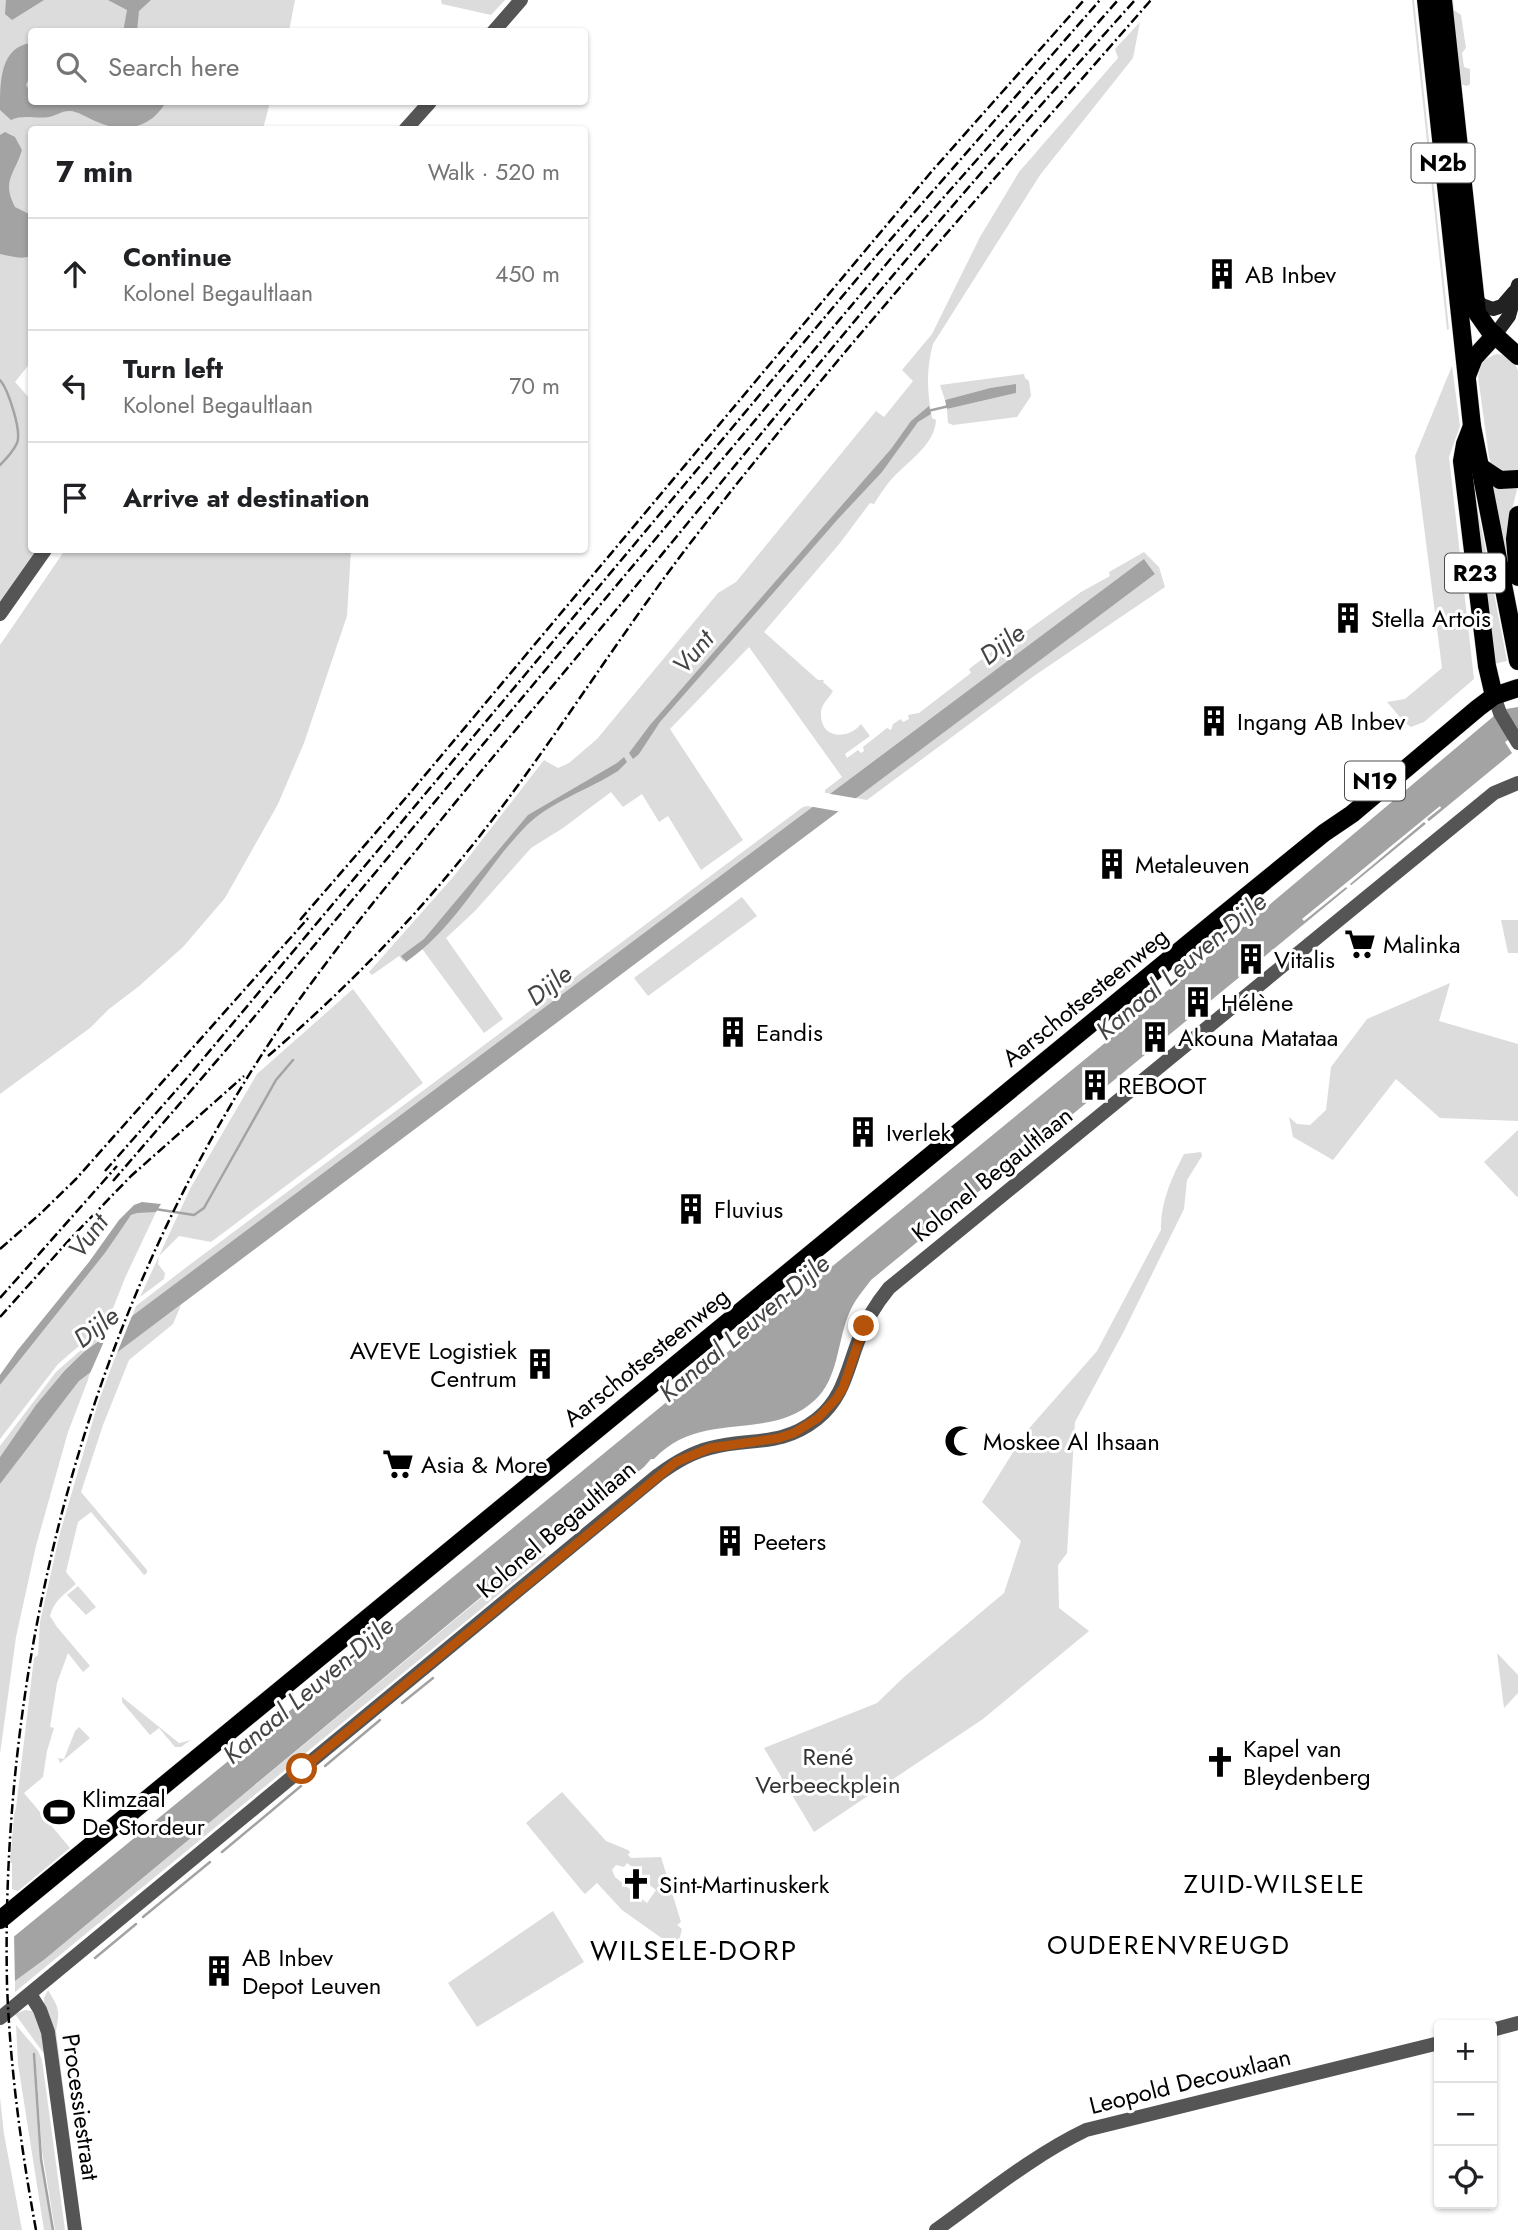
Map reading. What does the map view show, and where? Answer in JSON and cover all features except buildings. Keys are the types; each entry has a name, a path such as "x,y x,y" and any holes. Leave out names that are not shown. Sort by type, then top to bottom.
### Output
{"main road":[{"name":"N2b","path":"1426,0 1466,376"},
{"name":"N2b","path":"1443,0 1474,298 1481,321 1517,354"},
{"path":"1466,376 1478,353 1509,316 1518,287"},
{"path":"1474,298 1482,306 1493,309 1502,306 1518,287"},
{"path":"1478,353 1495,349 1517,354"},
{"name":"R23","path":"1466,376 1479,466 1517,657"},
{"name":"R23","path":"1472,426 1462,461 1495,698"},
{"path":"1479,466 1500,480 1518,479"},
{"name":"R23","path":"1518,515 1515,539 1518,577"},
{"name":"Aarschotsesteenweg","path":"0,1920 1518,677"},
{"name":"Aarschotsesteenweg","path":"1495,698 1518,688"}],"street":[{"path":"496,28 521,0"},
{"path":"409,126 427,105"},
{"path":"0,614 43,553"},
{"path":"1495,698 1518,743"},
{"name":"Kolonel Begaultlaan","path":"0,2018 667,1468 683,1458 710,1448 779,1438 794,1433 818,1418 843,1388 869,1317 889,1289 1494,793 1518,783"},
{"name":"Processiestraat","path":"30,1994 40,2010 48,2032 75,2230"},
{"path":"1497,2029 1518,2023"},
{"name":"Leopold Decouxlaan","path":"936,2230 1029,2164 1086,2130 1434,2044"}],"green space":[{"path":"0,0 295,0 290,28 28,28 28,105 269,105 264,126 28,126 28,366 15,382 28,397 28,553 37,553 0,603"},
{"path":"441,0 505,0 491,15 442,4"},
{"path":"1412,0 1449,329 1447,330"},
{"path":"1449,0 1453,0 1454,10 1461,15 1466,48 1462,53 1464,67 1470,69 1470,84 1467,86 1458,83"},
{"path":"1140,22 1133,58 1040,175 933,344 928,390 932,418 936,420 930,438 890,481 874,504 870,503 840,543 764,632 818,680 824,680 833,691 821,711 825,729 830,733 843,735 861,724 870,736 845,754 847,758 858,750 861,753 864,751 863,747 887,728 891,730 893,724 901,719 903,722 909,719 908,715 919,713 971,673 969,669 998,647 1000,650 1081,592 1110,576 1109,572 1144,552 1159,567 1165,587 1034,676 867,800 855,798 1155,574 1145,560 831,794 825,793 825,790 842,777 749,647 670,729 743,840 701,870 668,816 659,822 642,794 623,807 611,792 531,848 475,911 446,938 503,1019 484,1033 420,946 403,961 399,956 372,975 369,972 454,876 544,760 558,768 569,763 597,739 718,593 736,582 876,411 884,417 913,381 902,370 932,334 980,237 1019,172 1118,58 1115,49"},
{"path":"1496,354 1510,359 1518,371 1518,472 1503,474 1491,464 1489,457 1478,376 1482,361"},
{"path":"1452,366 1460,426 1449,457 1474,679 1424,722 1411,727 1387,702 1405,699 1442,668 1415,456"},
{"path":"1024,374 1029,381 1031,396 1017,417 953,425 948,423 947,409 1016,393 1016,385 990,388 945,400 940,385"},
{"path":"1471,451 1475,477 1472,478 1473,484 1507,661 1494,664 1469,483"},
{"path":"1489,482 1518,486 1511,513 1509,559 1518,622"},
{"path":"63,553 351,553 347,616 304,743 278,804 225,898 183,947 138,987 109,1009 90,1028 0,1094 0,645"},
{"path":"803,807 813,807 132,1317 136,1306 188,1266"},
{"path":"742,897 757,916 648,996 634,978"},
{"path":"1501,920 1518,920 1518,953 1508,953"},
{"path":"1450,983 1439,1021 1518,1044 1518,1121 1440,1118 1396,1079 1333,1160 1293,1137 1289,1117 1297,1124 1310,1125 1326,1110 1331,1067 1367,1019"},
{"path":"353,989 423,1083 211,1242 179,1236 159,1256 191,1187 257,1074"},
{"path":"1518,1130 1518,1196 1517,1197 1484,1162"},
{"name":"René Verbeeckplein","path":"1201,1152 1202,1156 1187,1180 1184,1209 1124,1331 1075,1422 1067,1553 1058,1565 1059,1608 1089,1631 983,1719 814,1832 764,1748 877,1703 1004,1593 1021,1541 982,1502 1025,1433 1097,1351 1161,1230 1165,1200 1184,1154"},
{"path":"138,1212 156,1212 108,1321 58,1364 0,1439 0,1385 105,1253 122,1226 131,1215"},
{"path":"159,1256 158,1264 165,1273 164,1279 140,1297"},
{"path":"181,1305 173,1324 129,1360 103,1425 81,1492 147,1573 144,1575 91,1512 78,1522 66,1572 76,1584 57,1601 50,1616 90,1666 83,1672 68,1653 57,1683 50,1727 54,1728 43,1777 24,1793 70,1848 18,1891 12,1889 10,1863 14,1815 34,1658 38,1655 40,1622 60,1533 98,1403 117,1352"},
{"path":"105,1329 97,1342 63,1372 0,1457 0,1446 56,1372"},
{"path":"91,1372 68,1432 36,1546 16,1637 0,1754 0,1484 79,1381"},
{"path":"543,1551 546,1555 15,1992 15,1981 533,1555 535,1557"},
{"path":"78,1586 96,1607 86,1615 67,1595"},
{"path":"1497,1653 1518,1675 1518,1693 1504,1708"},
{"path":"122,1697 179,1743 191,1740 181,1747 175,1747 159,1728 150,1735 122,1702"},
{"path":"79,1727 90,1738 60,1763 58,1758 64,1759"},
{"path":"562,1792 606,1841 628,1850 631,1858 661,1857 681,1922 677,1925 682,1929 677,1949 622,1910 597,1883 585,1894 526,1823","holes":["627,1863 635,1869 633,1872 656,1890 647,1903 615,1877 612,1870 616,1865 624,1867"]},
{"path":"553,1911 584,1962 477,2027 448,1983"},
{"path":"48,1990 58,2009 56,2031 70,2157 44,2004"},
{"path":"25,2010 32,2011 40,2022 45,2055 15,2014"},
{"path":"16,2025 38,2051 42,2060 65,2230 55,2230 42,2151 35,2053 40,2148 53,2230 44,2230 18,2064"},
{"path":"0,2097 4,2134 22,2230 0,2230"}],"shaded area":[{"path":"6,0 44,0 12,20 5,14"},
{"path":"108,0 151,0 139,11 137,28 124,28 127,10"},
{"path":"28,44 28,105 164,105 152,118 135,126 106,125 70,111 49,117 20,117 11,120 0,110 0,88 8,59 13,51"},
{"path":"5,132 15,137 22,150 9,183 9,190 15,207 28,214 27,257 0,254 0,135"},
{"path":"1016,384 1016,393 947,409 945,400"},
{"path":"929,406 931,414 918,422 882,472 660,722 633,759 629,753 650,725 891,449 911,421"},
{"name":"Dijle","path":"1144,559 1155,574 79,1381 0,1484 0,1457 36,1405 84,1352"},
{"path":"1518,707 1518,733 1505,742 1512,753 871,1280 850,1311 833,1372 823,1392 815,1400 797,1413 777,1420 693,1434 651,1459 15,1981 0,1948 1111,1038 1494,716 1506,709"},
{"path":"624,757 627,762 618,771 558,803 526,826 440,932 406,962 401,956 424,939 528,815"},
{"path":"142,1202 161,1204 156,1212 131,1215 105,1253 0,1385 0,1375 17,1351 89,1262 119,1220 134,1205"}],"pier":[{"path":"826,793 860,799 842,812 808,806"},
{"path":"1440,806 1441,808 1427,819 1431,824 1428,826 1424,822 1350,884 1353,888 1350,891 1346,887 1304,921 1302,919"},
{"path":"134,1311 115,1358 88,1378 109,1330"},
{"path":"14,1932 15,1986 0,1998 0,1943"}],"waterway":[{"path":"0,380 7,392 18,429 17,443 0,465"},
{"name":"Vunt","path":"928,411 949,406"},
{"name":"Vunt","path":"155,1209 194,1215 204,1208 276,1080 293,1060"},
{"path":"402,1703 433,1678"},
{"path":"325,1766 380,1720"},
{"path":"222,1852 301,1786"},
{"path":"143,1917 210,1862"},
{"path":"95,1958 136,1924"},
{"path":"34,2054 41,2159 53,2230"}],"railway":[{"path":"300,920 410,793 932,171 1084,0"},
{"path":"105,1171 187,1078 877,255 1100,0"},
{"path":"113,1181 239,1035 914,231 1118,0"},
{"path":"36,2230 17,2107 7,1984 9,1858 20,1733 40,1609 69,1488 107,1368 154,1252 210,1140 276,1033 345,938 873,299 983,170 1135,0"},
{"path":"268,1056 377,954 451,871 533,765 644,606 756,460 923,261 1151,0"},
{"path":"0,1249 76,1179 310,916"},
{"path":"0,1317 131,1176 244,1076"},
{"path":"0,1298 117,1166"}],"place":[{"name":"AB Inbev","path":"1222,274"},
{"name":"Stella Artois","path":"1348,618"},
{"name":"Ingang AB Inbev","path":"1214,721"},
{"name":"Metaleuven","path":"1112,864"},
{"name":"Malinka","path":"1360,944"},
{"name":"Vitalis","path":"1251,959"},
{"name":"Hélène","path":"1198,1002"},
{"name":"Eandis","path":"733,1032"},
{"name":"Akouna Matataa","path":"1155,1037"},
{"name":"REBOOT","path":"1095,1085"},
{"name":"Iverlek","path":"863,1132"},
{"name":"Fluvius","path":"691,1209"},
{"name":"AVEVE Logistiek Centrum","path":"540,1364"},
{"name":"Moskee Al Ihsaan","path":"960,1441"},
{"name":"Asia & More","path":"398,1464"},
{"name":"Peeters","path":"730,1541"},
{"name":"Kapel van Bleydenberg","path":"1220,1762"},
{"name":"Klimzaal De Stordeur","path":"59,1812"},
{"name":"Sint-Martinuskerk","path":"636,1884"},
{"name":"AB Inbev Depot Leuven","path":"219,1971"}],"district":[{"name":"ZUID-WILSELE","path":"1275,1884"},
{"name":"OUDERENVREUGD","path":"1169,1945"},
{"name":"WILSELE-DORP","path":"694,1950"}],"route":[{"path":"302,1769 676,1462 710,1448 779,1438 794,1433 818,1418 843,1388 864,1326"}],"water label":[{"name":"Kanaal Leuven-Dijle","path":"1181,966"},
{"name":"Kanaal Leuven-Dijle","path":"744,1328"},
{"name":"Kanaal Leuven-Dijle","path":"308,1690"}]}
